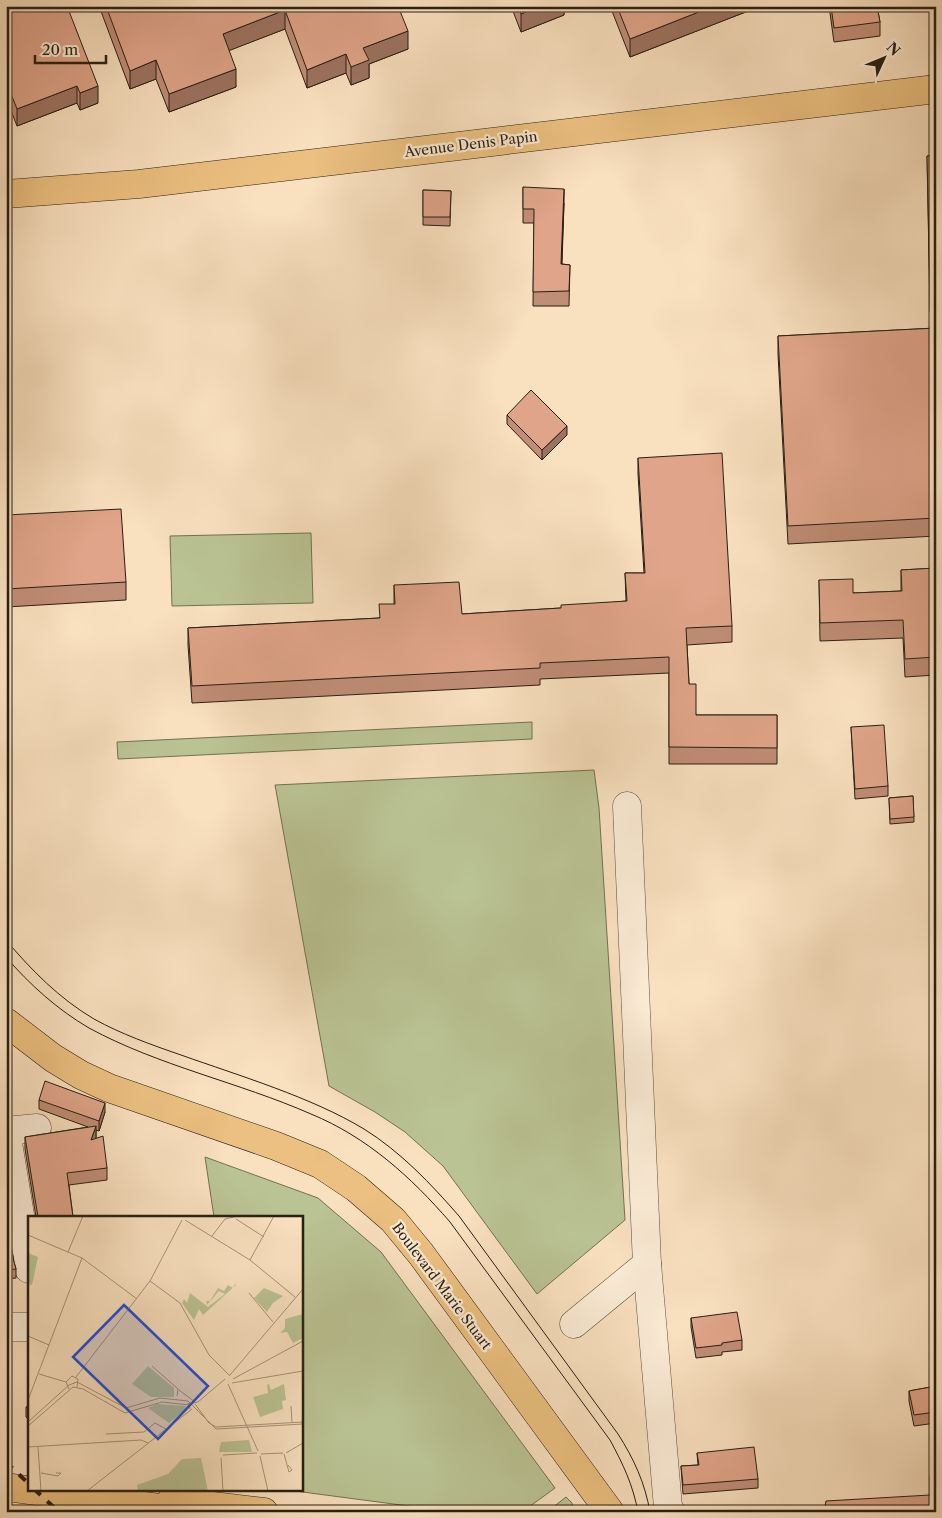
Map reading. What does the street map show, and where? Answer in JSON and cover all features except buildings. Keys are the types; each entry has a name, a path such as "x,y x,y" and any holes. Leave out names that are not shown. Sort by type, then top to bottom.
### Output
{"main road":[{"name":"Avenue Denis Papin","path":"6,194 139,184 936,89"},
{"name":"Boulevard Marie Stuart","path":"6,1022 53,1058 80,1075 109,1088 276,1146 320,1164 356,1188 393,1220 421,1254 610,1512"},
{"path":"6,1037 53,1074 107,1101 232,1144 306,1173 341,1193 386,1231 596,1512"},
{"path":"6,1478 28,1482"},
{"path":"6,1487 28,1489"},
{"path":"45,1490 162,1499 190,1512"},
{"path":"92,1490 264,1512"}],"street":[{"path":"627,806 647,1264 668,1507 672,1512"},
{"path":"28,1263 6,1131 37,1128"},
{"path":"574,1324 647,1264"},
{"path":"6,1327 28,1327"}],"green space":[{"path":"311,533 313,603 172,606 170,536"},
{"path":"532,722 532,739 118,759 117,742"},
{"path":"594,770 599,808 625,1220 537,1294 443,1166 405,1132 375,1112 329,1086 275,785"},
{"path":"205,1157 318,1198 381,1252 555,1488 522,1512 454,1512 288,1490 302,1490 302,1216 214,1216"},
{"path":"566,1497 572,1503 574,1512 547,1512"}],"tram line":[{"path":"6,940 47,983 69,1002 94,1019 115,1030 148,1043 275,1088 321,1107 364,1129 403,1158 459,1216 618,1434 638,1472 650,1512"},
{"path":"6,957 44,996 89,1028 143,1053 255,1092 331,1123 369,1146 404,1174 450,1222 610,1440 627,1475 638,1512"}],"railway":[{"path":"6,1462 28,1483"},
{"path":"35,1490 59,1512"}]}
